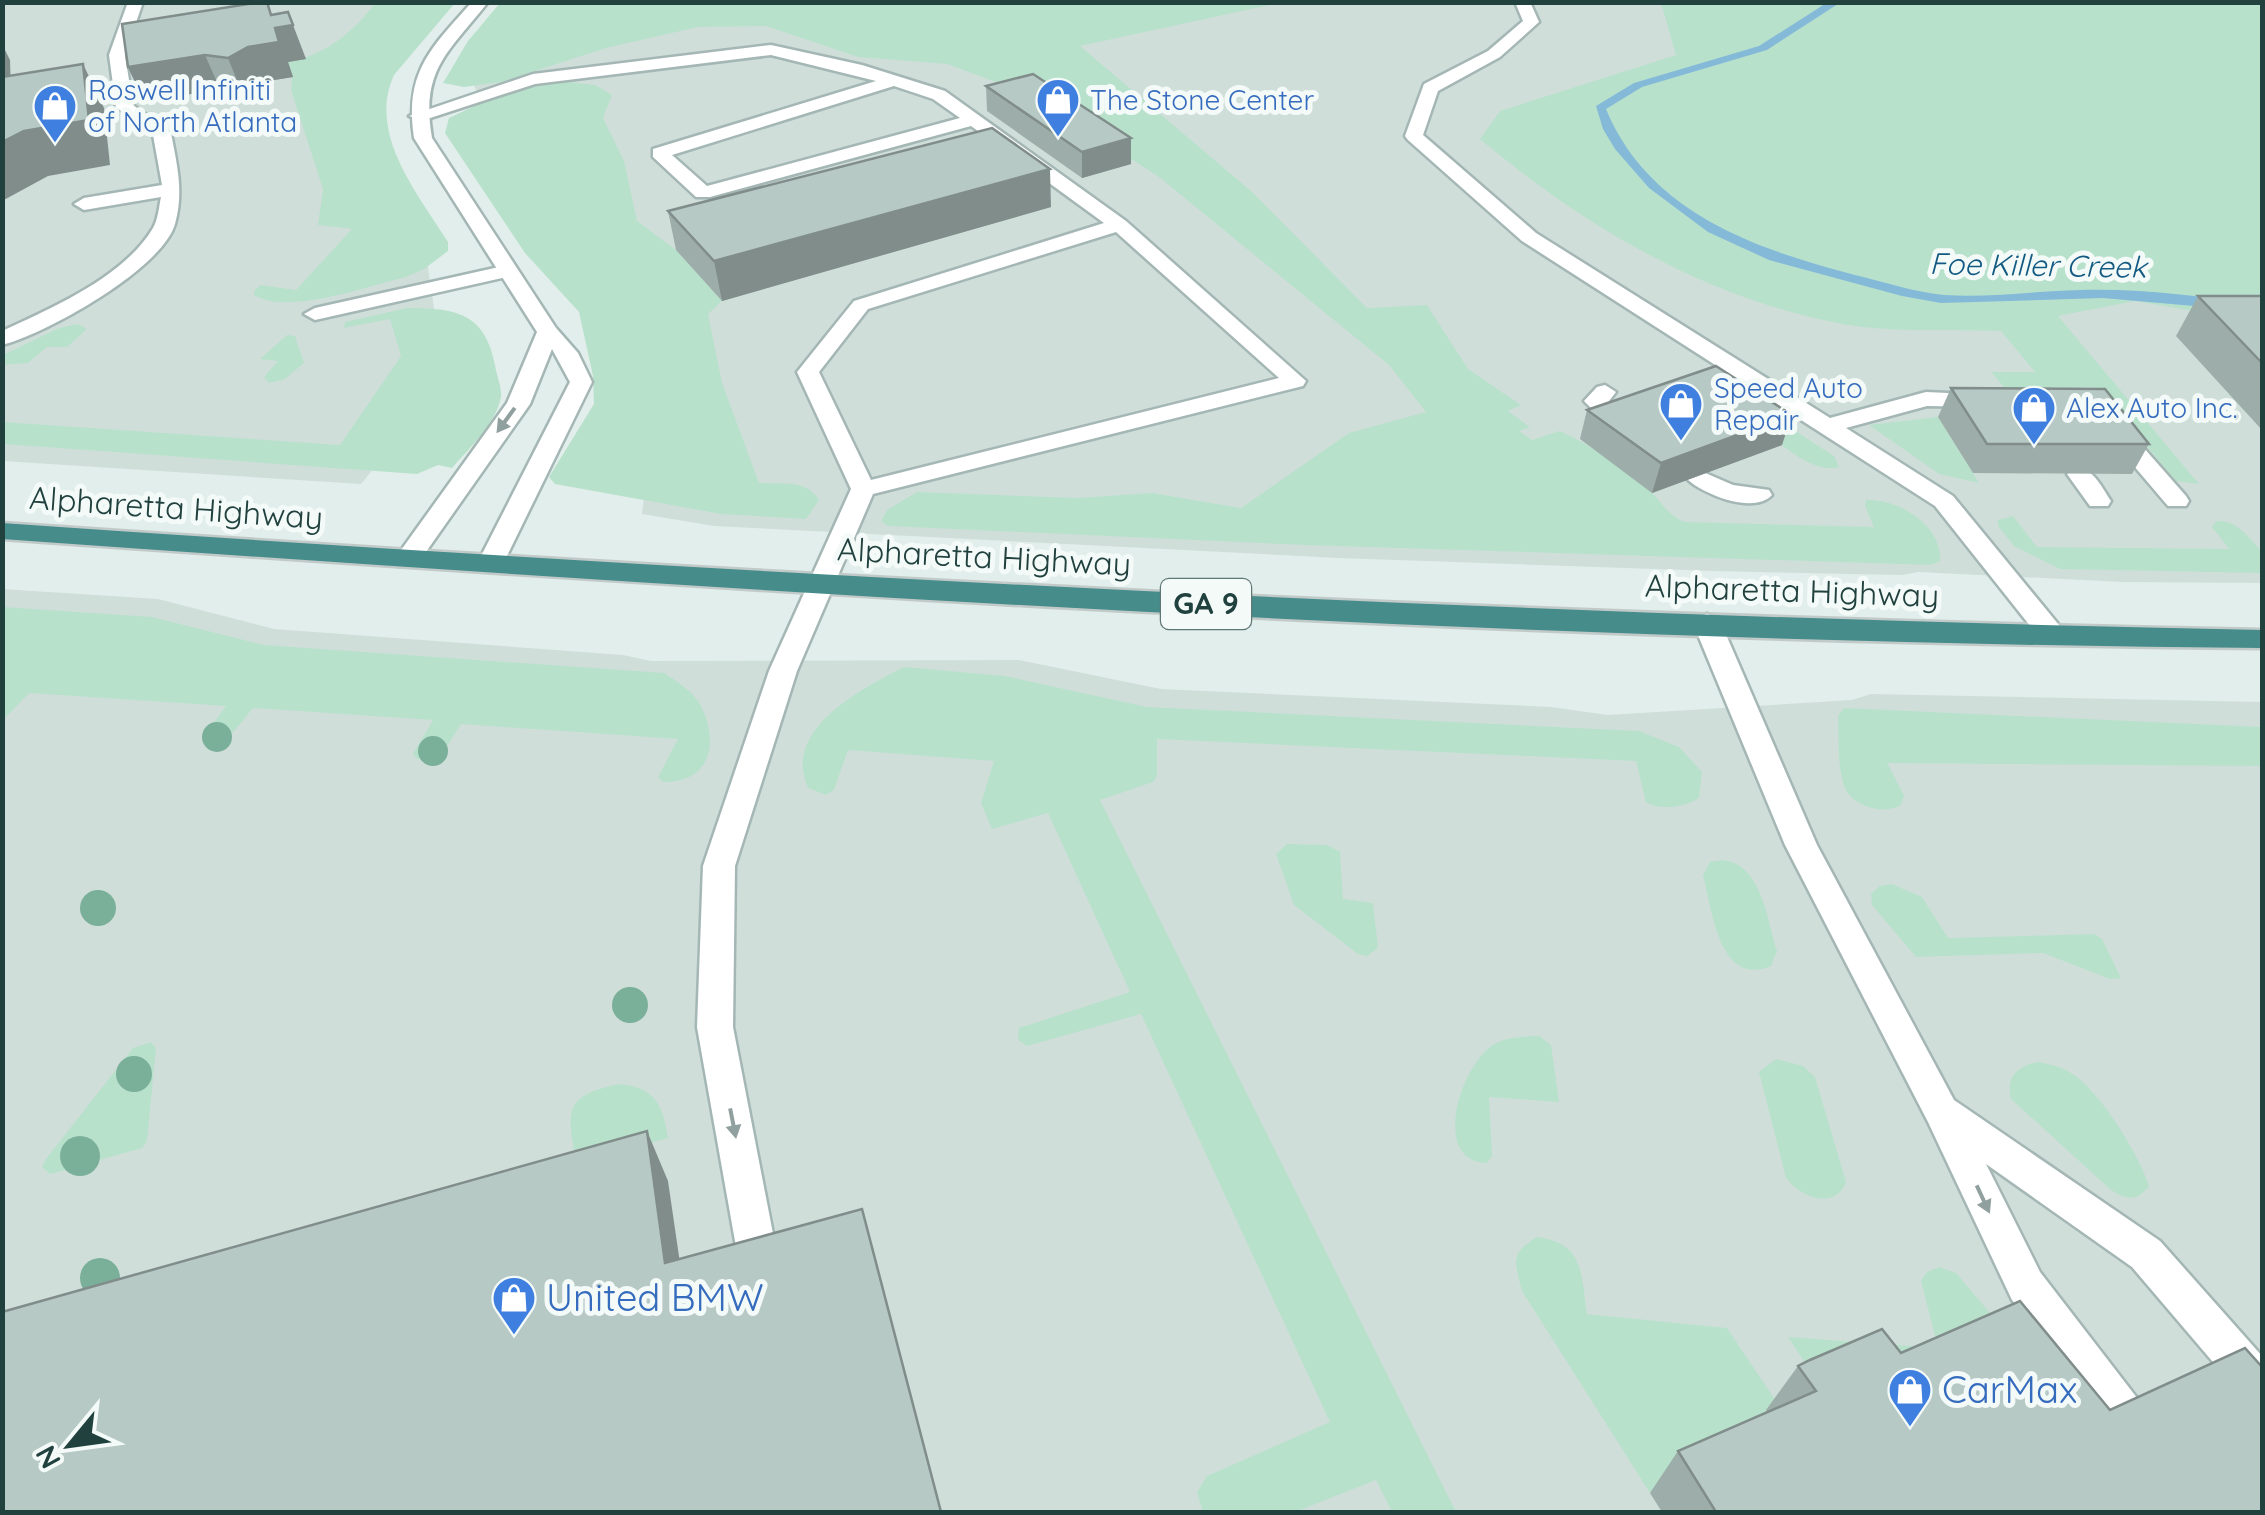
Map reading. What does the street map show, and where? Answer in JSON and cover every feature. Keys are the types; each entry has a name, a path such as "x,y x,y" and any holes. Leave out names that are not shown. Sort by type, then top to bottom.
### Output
{"highway":[{"name":"Alpharetta Highway","path":"2,531 407,560 1408,614 2053,636 2262,639"}],"street":[{"path":"2,338 70,308 122,274 164,228 172,189 162,134 125,107 118,55 136,2"},
{"path":"481,2 433,57 420,80 415,104 423,138 548,332 567,353 580,382 558,436 490,564"},
{"path":"1522,2 1532,22 1494,54 1430,88 1414,136 1529,238 1944,502 2053,636"},
{"path":"418,116 533,79 771,50 893,81 939,95 1119,225 1295,380 863,489"},
{"path":"893,81 659,152 703,193 974,120"},
{"path":"84,204 172,189"},
{"path":"764,1289 714,1027 719,866 783,671 863,489 808,372 861,305 1119,225"},
{"path":"315,314 508,271"},
{"path":"407,560 518,404 548,332"},
{"path":"1604,392 1596,401 1599,408 1621,425"},
{"path":"1828,426 1926,400 2003,400"},
{"path":"2103,415 2177,500"},
{"path":"2079,474 2099,501"},
{"path":"1696,476 1728,492 1760,496"},
{"path":"1706,623 1801,845 1941,1110 2026,1286 2129,1422"},
{"path":"1941,1110 2146,1254 2262,1387"}],"shaded area":[{"path":"695,2 2168,2 2262,23 2262,583 1338,558 714,526 642,514 660,368 495,134 474,85"},
{"path":"2,3 432,3 363,82 426,254 445,382 361,484 3,461"},
{"path":"2,589 158,599 274,629 623,655 651,661 1019,660 1161,689 1551,707 1608,715 1852,700 1871,694 2262,702 2262,1512 3,1512"}],"green space":[{"path":"375,3 455,3 394,75 387,97 391,141 411,184 448,242 448,251 406,277 307,301 269,301 254,295 255,290 261,285 296,290 352,229 318,225 323,189 291,90 288,62 338,41"},
{"path":"500,3 1279,3 1080,46 1251,191 1367,308 1427,305 1468,369 1521,405 1508,411 1530,427 1519,431 1532,440 1560,431 1572,437 1628,473 1685,522 1874,527 1866,500 1891,504 1926,526 1939,548 1940,561 1931,565 1304,545 888,526 881,521 887,510 917,492 1077,498 1152,493 1241,508 1349,433 1426,412 1389,365 1159,177 1036,97 947,64 858,57 766,26 698,27 606,48 501,82 464,87 443,83 468,41"},
{"path":"1661,3 2262,3 2262,323 2135,301 2058,316 2199,484 2176,481 2097,387 2005,388 1991,372 2035,372 2001,331 1861,327 1791,312 1742,296 1649,255 1605,229 1480,139 1500,111 1676,55"},
{"path":"556,81 595,85 612,95 603,118 624,161 637,221 676,250 722,301 708,314 722,383 759,483 793,484 814,493 819,500 806,519 721,514 555,484 549,477 594,404 593,376 579,312 525,253 445,133 449,118 491,98"},
{"path":"407,308 454,312 466,317 484,334 490,348 501,389 499,406 481,435 452,468 438,465 417,474 3,444 3,422 340,445 401,356 390,319 344,328 345,322"},
{"path":"78,324 87,329 67,347 47,347 28,363 3,365 3,355 59,328"},
{"path":"287,335 295,336 304,363 285,379 269,383 264,377 278,361 260,359"},
{"path":"1712,377 1834,456 1839,467 1824,468 1789,450"},
{"path":"1938,417 1979,483 1939,474 1869,425"},
{"path":"2013,516 2037,547 2229,549 2212,527 2216,521 2224,521 2242,530 2262,551 2262,573 2060,569 2014,546 1998,526 1998,520"},
{"path":"3,607 152,617 264,645 664,673 700,704 710,746 701,768 692,776 663,782 658,777 678,739 461,724 441,756 417,759 413,754 433,720 253,708 227,737 204,742 204,736 226,706 29,693 3,720"},
{"path":"904,667 1005,676 1147,707 1639,731 1679,747 1702,772 1699,798 1665,807 1646,802 1636,761 1157,739 1157,776 1153,782 1100,800 1456,1512 1392,1512 1376,1480 1295,1512 1203,1512 1197,1492 1207,1476 1330,1422 1141,1014 1027,1046 1018,1040 1019,1028 1130,992 1048,813 992,829 981,803 994,761 848,750 834,790 826,795 808,788 803,767 806,747 816,729 848,699"},
{"path":"1844,708 2262,727 2262,766 1887,763 1904,795 1901,805 1878,809 1855,800 1842,780 1838,716"},
{"path":"1287,844 1327,845 1340,852 1343,899 1373,903 1378,948 1367,956 1358,954 1294,905 1276,854"},
{"path":"1722,860 1746,871 1761,895 1777,951 1771,966 1754,970 1740,966 1721,942 1703,875 1710,862"},
{"path":"1892,884 1922,897 1948,938 2094,934 2102,939 2121,978 2110,979 2043,953 1916,957 1872,905 1871,894 1880,886"},
{"path":"1539,1036 1551,1045 1559,1102 1489,1097 1492,1156 1487,1163 1470,1159 1460,1147 1455,1131 1461,1092 1470,1073 1481,1056 1498,1042"},
{"path":"151,1042 156,1048 147,1141 142,1148 50,1174 42,1167 46,1159 133,1048"},
{"path":"1776,1059 1803,1066 1815,1077 1846,1182 1834,1196 1808,1195 1786,1178 1759,1072"},
{"path":"2037,1062 2074,1075 2107,1110 2144,1173 2149,1186 2140,1195 2127,1197 2111,1190 2011,1099 2014,1074"},
{"path":"619,1084 641,1089 655,1100 668,1138 576,1165 572,1110 586,1095"},
{"path":"1537,1237 1564,1246 1578,1263 1587,1314 1727,1328 1778,1404 1783,1435 1650,1493 1522,1291 1516,1260 1522,1248"},
{"path":"1939,1267 1956,1273 2008,1334 1821,1387 1788,1337 1938,1348 1921,1281 1927,1272"}],"building":[{"path":"267,2 271,15 288,12 293,25 275,28 279,42 248,47 228,58 205,55 128,67 122,24"},
{"path":"83,64 89,120 24,131 2,142 2,77"},
{"path":"1033,74 1131,138 1082,152 986,86"},
{"path":"992,128 1050,169 714,261 668,211"},
{"path":"2198,296 2262,296 2262,363"},
{"path":"1716,366 1792,415 1661,463 1587,410"},
{"path":"1951,388 2105,389 2149,444 1987,444"},
{"name":"United BMW","path":"647,1131 665,1263 862,1209 941,1512 2,1512 2,1312"},
{"name":"CarMax","path":"2020,1301 2110,1410 2245,1348 2262,1367 2262,1512 1716,1512 1678,1451 1816,1391 1798,1366 1810,1360 1882,1329 1901,1353"}],"waterway":[{"name":"Foe Killer Creek","path":"1836,2 1763,48 1638,85 1600,108 1608,129 1636,168 1672,201 1732,240 1774,257 1921,296 1961,300 2126,295 2262,308"}],"place":[{"name":"The Stone Center","path":"1058,138"},
{"name":"Roswell Infiniti of North Atlanta","path":"55,144"},
{"name":"Speed Auto Repair","path":"1681,442"},
{"name":"Alex Auto Inc.","path":"2034,446"},
{"name":"United BMW","path":"514,1336"},
{"name":"CarMax","path":"1910,1428"}]}
